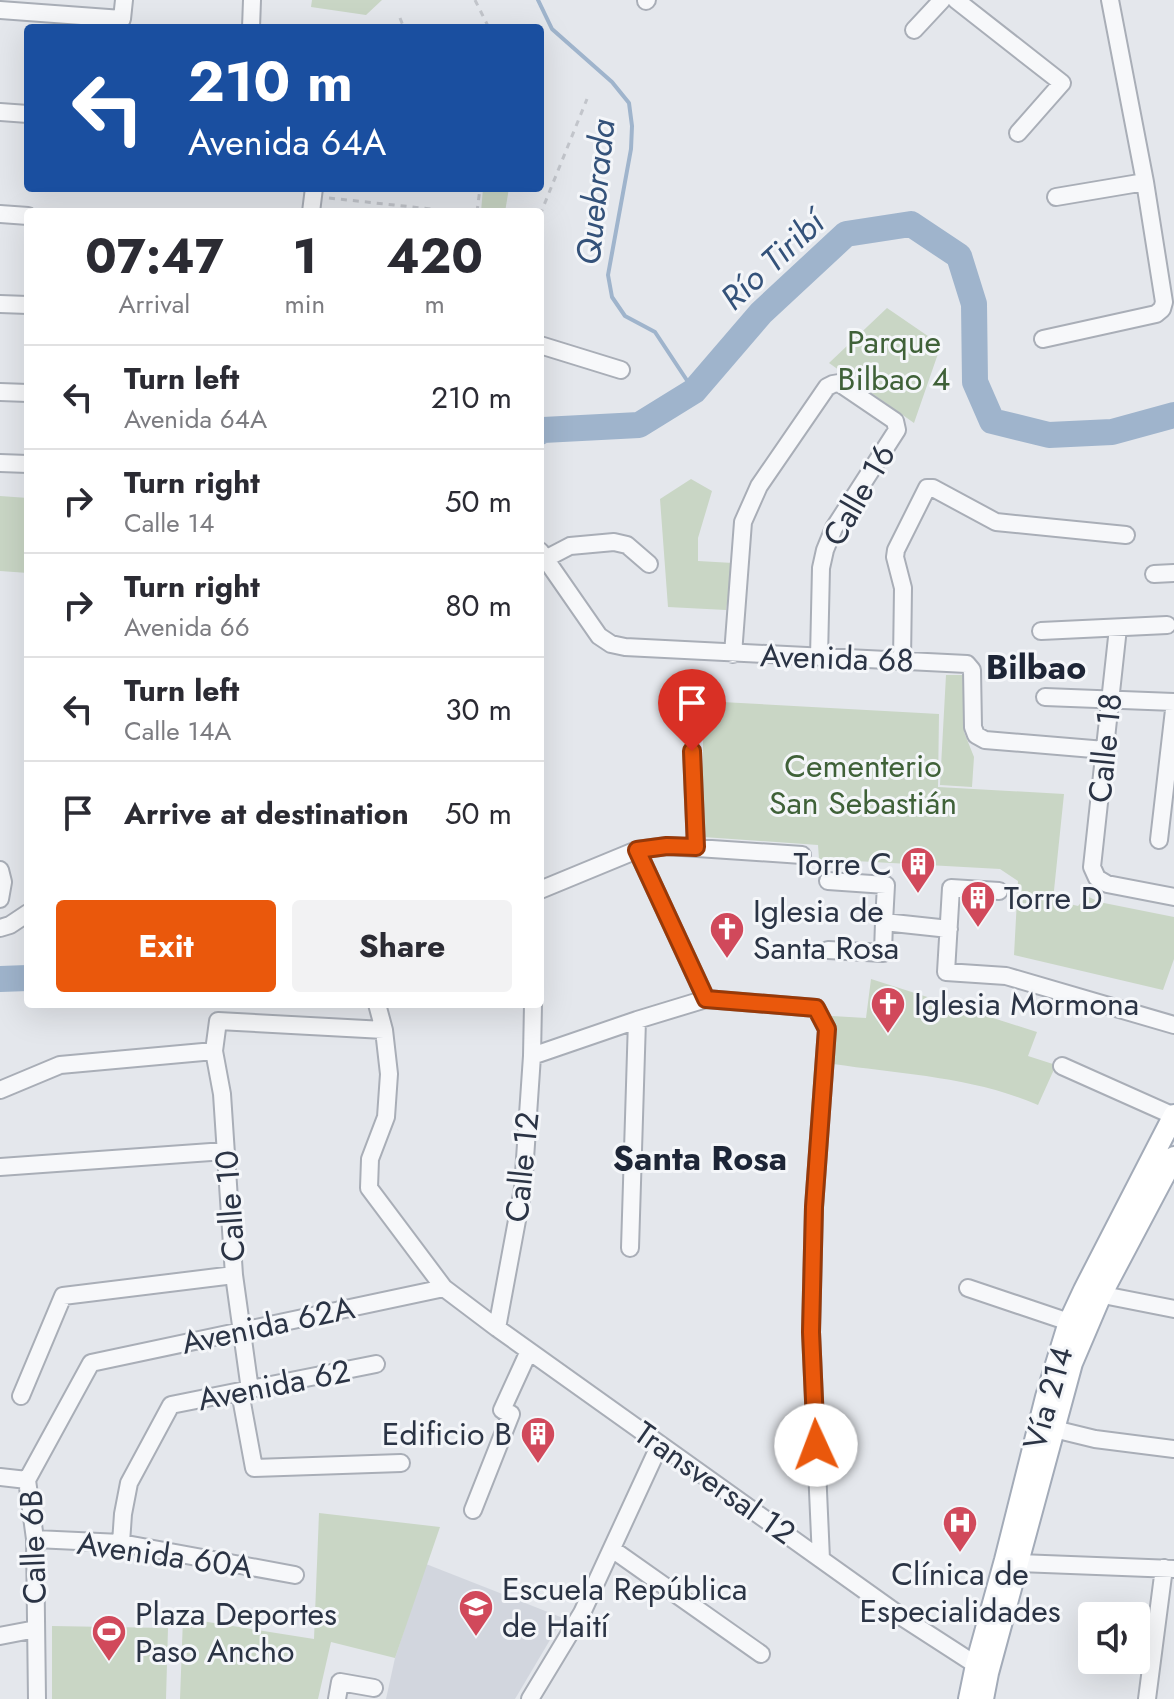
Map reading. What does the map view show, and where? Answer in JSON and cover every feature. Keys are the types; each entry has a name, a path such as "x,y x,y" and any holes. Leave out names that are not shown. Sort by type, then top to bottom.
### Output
{"main road":[{"name":"Vía 214","path":"969,1699 982,1669 1092,1292 1174,1115"},
{"name":"Vía 214","path":"1012,1562 1046,1397 1069,1322 1092,1292 1174,1157"},
{"name":"Vía 214","path":"982,1669 983,1699"}],"street":[{"path":"0,10 122,19 124,0"},
{"path":"251,24 252,0"},
{"path":"914,30 942,0"},
{"path":"956,0 1062,83 1018,133"},
{"path":"1043,339 1156,314 1164,302 1145,182 1110,0"},
{"path":"0,112 24,114"},
{"path":"1056,197 1145,182"},
{"path":"0,214 24,216"},
{"path":"0,304 24,305"},
{"path":"544,346 621,370"},
{"name":"Calle 16","path":"733,654 740,541 748,508 759,486 827,387 839,383 895,421 897,430 834,528 825,550 821,568 819,657"},
{"path":"0,392 24,393"},
{"path":"0,463 24,464"},
{"path":"902,661 903,588 896,550 927,488 933,488 996,522 1126,535"},
{"path":"544,554 570,546 614,542 627,545 649,564"},
{"name":"Avenida 68","path":"544,558 599,636 611,644 733,654 967,664 972,670 973,727 976,735 985,740 1105,750"},
{"path":"1154,574 1174,573"},
{"path":"1041,631 1167,625"},
{"name":"Calle 18","path":"1118,628 1092,867 1097,878 1107,884 1174,897"},
{"path":"1045,697 1174,702"},
{"path":"1159,840 1174,710"},
{"path":"692,751 696,847"},
{"path":"544,888 637,850 667,846 802,855"},
{"path":"637,850 706,999"},
{"path":"0,870 3,882 0,899"},
{"path":"828,881 886,885 883,953 828,950"},
{"path":"999,891 951,888 946,972 1006,976 1174,1025"},
{"path":"0,928 24,916"},
{"path":"884,922 949,929"},
{"path":"532,1056 706,999 816,1008 827,1029 814,1207 811,1332 821,1559"},
{"path":"378,1008 384,1030"},
{"name":"Calle 12","path":"497,1328 523,1188 533,1008"},
{"path":"630,1248 637,1020"},
{"name":"Calle 10","path":"384,1030 218,1021 214,1051 222,1094 234,1275 254,1468 401,1463"},
{"name":"Transversal 12","path":"384,1030 389,1074 386,1117 370,1159 369,1188 444,1288 902,1617 982,1669"},
{"path":"0,1090 60,1065 214,1051"},
{"path":"1062,1066 1174,1115"},
{"path":"0,1167 225,1151"},
{"path":"21,1396 63,1296 234,1275"},
{"name":"Avenida 62A","path":"91,1363 444,1288"},
{"path":"968,1288 1069,1322"},
{"path":"1092,1292 1174,1309"},
{"path":"473,1510 511,1414 502,1410 529,1351"},
{"name":"Calle 6B","path":"37,1699 35,1539 27,1480 91,1363"},
{"name":"Avenida 62","path":"121,1543 129,1483 171,1405 376,1364"},
{"path":"1054,1429 1095,1439 1174,1449"},
{"path":"530,1699 582,1613 660,1444"},
{"path":"0,1477 27,1480"},
{"name":"Avenida 60A","path":"35,1539 121,1543 295,1575"},
{"path":"612,1549 761,1654"},
{"path":"1012,1562 1169,1569 1147,1699"},
{"path":"0,1636 36,1629"},
{"path":"337,1699 340,1682 374,1688"}],"path":[{"path":"475,0 487,24"},
{"path":"400,18 402,24"},
{"path":"543,208 587,99"},
{"path":"313,199 414,208"}],"shaded area":[{"name":"Escuela República de Haití","path":"426,1564 563,1618 515,1699 386,1699 395,1658"}],"green space":[{"path":"312,0 382,0 366,15 311,7"},
{"path":"483,192 508,192 506,208 481,208"},
{"name":"Parque Bilbao 4","path":"887,308 941,345 914,423 829,363"},
{"path":"691,479 712,491 698,538 698,561 733,563 726,610 668,607 660,499"},
{"path":"0,496 24,498 24,573 0,571"},
{"path":"946,675 968,675 964,732 974,757 972,787 940,785"},
{"name":"Cementerio San Sebastián","path":"703,701 939,714 938,787 1064,794 1053,900 1078,906 1087,896 1099,902 1174,917 1174,959 1163,990 1014,955 1018,881 1000,869 819,859 818,845 703,837"},
{"path":"871,979 1037,1032 1028,1056 1056,1065 1038,1105 963,1082 833,1064 835,1037 832,1016 866,1018"},
{"path":"319,1513 440,1527 395,1658 331,1642 318,1699 180,1699 183,1618 314,1639"},
{"name":"Plaza Deportes Paso Ancho","path":"52,1626 168,1628 166,1699 52,1699"}],"waterway":[{"name":"Quebrada","path":"538,0 552,29 612,82 629,103 631,149 608,275 612,297 625,316 655,332 694,391"},
{"name":"Río Tiribí","path":"544,430 639,425 694,391 761,313 846,234 911,224 959,256 974,304 975,382 992,421 1049,435 1112,432 1174,415"},
{"name":"Río Tiribí","path":"0,979 24,978"}],"place":[{"name":"Torre C","path":"918,895"},
{"name":"Torre D","path":"978,929"},
{"name":"Iglesia de Santa Rosa","path":"727,960"},
{"name":"Iglesia Mormona","path":"888,1035"},
{"name":"Edificio B","path":"538,1465"},
{"name":"Clínica de Especialidades","path":"960,1554"},
{"name":"Escuela República de Haití","path":"476,1638"},
{"name":"Plaza Deportes Paso Ancho","path":"109,1663"}],"district":[{"name":"Bilbao","path":"1036,667"},
{"name":"Santa Rosa","path":"700,1158"}],"route":[{"path":"692,751 696,847 667,846 637,850 706,999 816,1008 827,1029 814,1207 811,1332 816,1445"}]}
